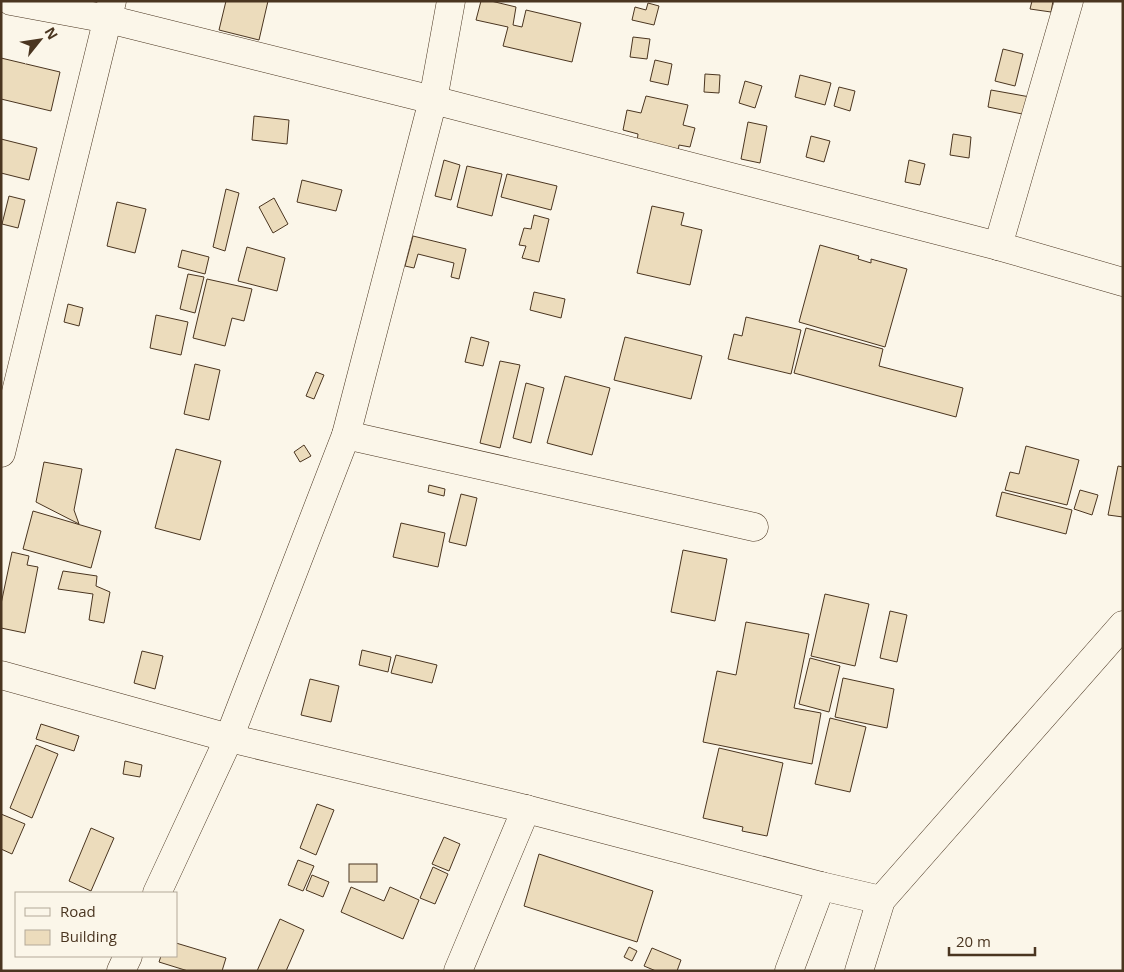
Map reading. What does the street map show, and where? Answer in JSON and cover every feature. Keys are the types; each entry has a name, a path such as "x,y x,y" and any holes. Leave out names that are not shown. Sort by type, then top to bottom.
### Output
{"street":[{"path":"11,1 110,10 433,100 998,246 1123,282"},
{"path":"157,892 230,738 346,435 433,100 452,1"},
{"path":"998,246 1069,1"},
{"path":"1,453 110,10"},
{"path":"346,435 754,527"},
{"path":"859,971 881,900 1123,625"},
{"path":"1,675 230,738 526,810 881,900"},
{"path":"458,971 526,810"},
{"path":"789,971 821,886"},
{"path":"121,971 128,957"}],"building":[{"path":"226,1 268,1 259,40 219,30"},
{"path":"481,1 491,1 516,7 513,25 522,27 526,10 581,23 572,62 503,46 508,27 476,20"},
{"path":"1032,1 1053,1 1051,12 1030,9"},
{"path":"648,3 659,6 654,25 632,20 635,7 646,10"},
{"path":"633,37 650,39 647,59 630,57"},
{"path":"1003,49 1023,54 1015,86 995,81"},
{"path":"1,58 60,72 51,111 1,99"},
{"path":"655,60 672,64 668,85 650,81"},
{"path":"705,74 720,75 719,93 704,92"},
{"path":"800,75 831,83 825,105 795,97"},
{"path":"745,81 762,86 755,108 739,103"},
{"path":"839,87 855,91 850,111 834,106"},
{"path":"991,90 1030,97 1027,115 988,107"},
{"path":"646,96 688,105 683,125 695,128 690,147 679,145 678,151 637,142 638,134 623,130 627,110 641,113"},
{"path":"254,116 289,120 287,144 252,140"},
{"path":"748,122 767,126 760,163 741,159"},
{"path":"953,134 971,137 969,158 950,155"},
{"path":"811,136 830,141 824,162 806,157"},
{"path":"1,139 37,148 29,180 1,173"},
{"path":"444,160 460,165 451,200 435,196"},
{"path":"909,160 925,164 920,185 905,182"},
{"path":"467,166 502,174 492,216 457,207"},
{"path":"507,174 557,186 551,210 501,197"},
{"path":"302,180 342,190 336,211 297,202"},
{"path":"226,189 239,193 225,251 213,247"},
{"path":"9,196 25,200 18,228 2,224"},
{"path":"274,198 288,224 273,233 259,207"},
{"path":"117,202 146,209 135,253 107,246"},
{"path":"652,206 684,213 681,225 702,230 690,285 637,273"},
{"path":"534,215 549,219 539,262 522,258 526,246 519,245 524,228 531,229"},
{"path":"413,236 466,249 459,279 451,277 454,263 418,254 414,268 405,266"},
{"path":"820,245 859,256 858,259 871,263 871,259 907,269 885,347 799,322"},
{"path":"247,247 285,258 277,291 238,281"},
{"path":"182,250 209,257 205,274 178,267"},
{"path":"188,274 204,277 195,313 180,309"},
{"path":"207,279 252,289 244,321 232,318 225,346 193,338"},
{"path":"534,292 565,299 561,318 530,310"},
{"path":"68,304 83,308 79,326 64,322"},
{"path":"156,315 188,322 181,355 150,348"},
{"path":"746,317 801,330 791,374 728,359 734,334 742,336"},
{"path":"806,328 883,349 879,366 963,388 956,417 794,373"},
{"path":"471,337 489,342 483,366 465,362"},
{"path":"625,337 702,356 691,399 614,380"},
{"path":"500,361 520,365 500,448 480,443"},
{"path":"195,364 220,370 209,420 184,414"},
{"path":"316,372 324,375 314,399 306,396"},
{"path":"565,376 610,388 592,455 547,443"},
{"path":"526,383 544,388 531,443 513,438"},
{"path":"304,445 311,456 300,462 294,452"},
{"path":"1026,446 1079,460 1067,505 1005,490 1010,472 1019,474"},
{"path":"176,449 221,461 200,540 155,528"},
{"path":"44,462 82,469 74,510 79,524 36,502"},
{"path":"1118,466 1123,467 1123,517 1108,515"},
{"path":"429,485 445,489 444,496 428,492"},
{"path":"1080,490 1098,495 1092,515 1074,509"},
{"path":"1002,492 1072,510 1066,534 996,516"},
{"path":"461,494 477,498 466,546 449,542"},
{"path":"33,511 101,531 91,568 23,549"},
{"path":"401,523 445,533 438,567 393,557"},
{"path":"683,550 727,559 715,621 671,612"},
{"path":"12,552 29,556 27,565 38,567 25,633 1,628 1,604"},
{"path":"63,571 97,576 96,586 110,592 104,623 89,620 93,594 58,589"},
{"path":"825,594 869,604 855,666 811,656"},
{"path":"890,611 907,615 897,662 880,658"},
{"path":"746,622 809,634 794,708 821,713 812,764 703,742 717,671 736,675"},
{"path":"362,650 391,657 388,672 359,665"},
{"path":"142,651 163,656 155,689 134,683"},
{"path":"396,655 437,665 432,683 391,673"},
{"path":"810,658 840,666 829,712 799,704"},
{"path":"843,678 894,689 887,728 835,717"},
{"path":"310,679 339,686 331,722 301,715"},
{"path":"830,718 866,727 850,792 815,784"},
{"path":"41,724 79,736 74,751 36,739"},
{"path":"36,745 58,754 32,818 10,808"},
{"path":"719,748 783,763 767,836 742,831 743,827 703,818"},
{"path":"125,761 142,765 140,777 123,774"},
{"path":"317,804 334,810 316,855 300,848"},
{"path":"1,814 25,824 12,854 1,849"},
{"path":"91,828 114,838 91,891 69,881"},
{"path":"444,837 460,844 449,871 432,864"},
{"path":"539,854 653,891 637,942 524,906"},
{"path":"298,860 314,866 303,891 288,885"},
{"path":"349,864 377,864 377,882 349,882"},
{"path":"433,867 448,874 435,904 420,898"},
{"path":"312,875 329,882 323,897 306,890"},
{"path":"351,887 384,901 390,887 419,900 403,939 341,912"},
{"path":"280,919 304,930 286,971 257,971"},
{"path":"178,944 226,958 222,971 188,971 159,962 161,957 178,957"},
{"path":"629,947 637,951 632,961 624,957"},
{"path":"652,948 681,960 677,971 656,971 644,966"}]}
